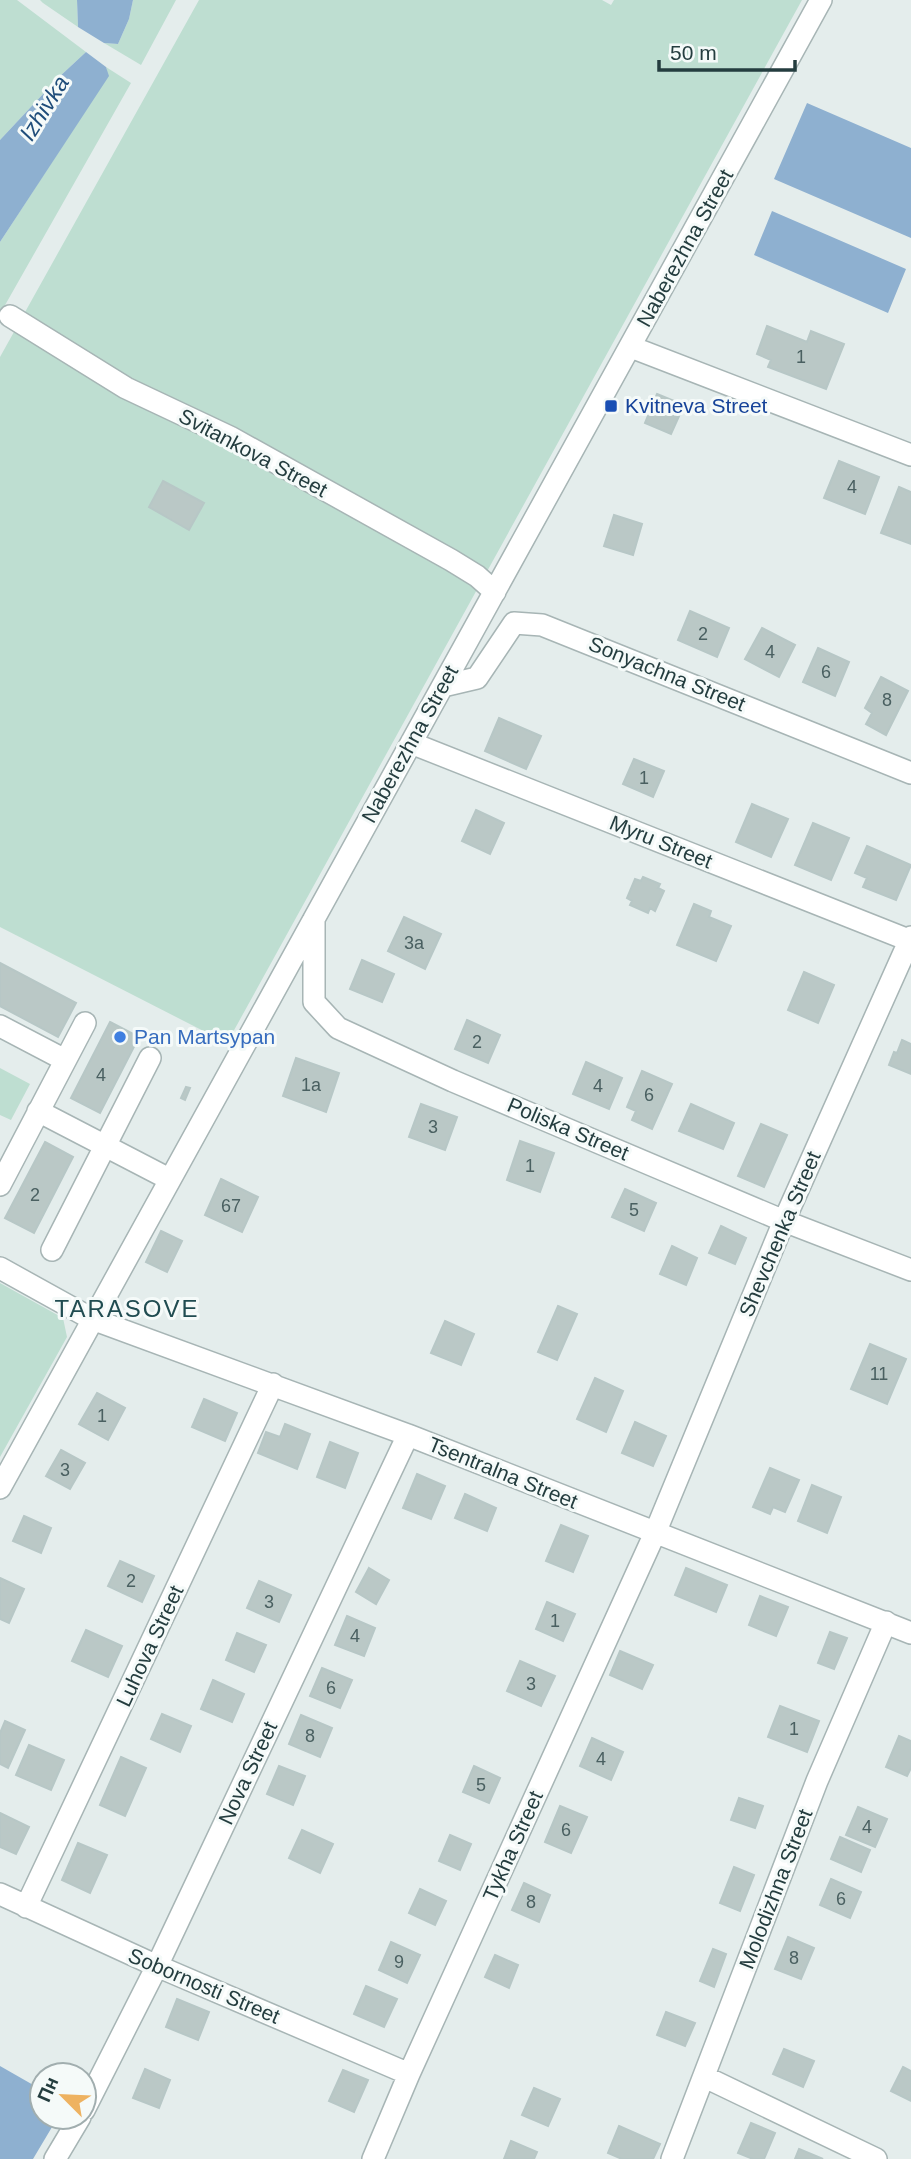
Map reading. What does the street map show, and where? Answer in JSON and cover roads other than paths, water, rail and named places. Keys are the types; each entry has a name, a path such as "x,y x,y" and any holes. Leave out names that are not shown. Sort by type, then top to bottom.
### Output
{"street":[{"name":"Naberezhna Street","path":"0,1488 821,0"},
{"name":"Svitankova Street","path":"10,316 126,388 230,438 451,560 477,576 495,592"},
{"path":"631,347 911,455"},
{"name":"Sonyachna Street","path":"443,686 477,678 514,623 541,625 911,773"},
{"name":"Myru Street","path":"411,743 911,939"},
{"name":"Poliska Street","path":"314,917 314,1002 338,1028 453,1081 785,1221 911,1270"},
{"name":"Shevchenka Street","path":"655,1533 785,1221 911,939"},
{"path":"0,1185 85,1023"},
{"path":"0,1026 65,1060"},
{"path":"52,1250 149,1058"},
{"path":"38,1111 169,1179"},
{"name":"Tsentralna Street","path":"0,1268 92,1319 408,1435 911,1633"},
{"name":"Luhova Street","path":"26,1908 273,1384"},
{"name":"Nova Street","path":"98,2082 157,1966 408,1435"},
{"name":"Tykha Street","path":"373,2159 655,1533"},
{"name":"Molodizhna Street","path":"672,2159 817,1781 886,1622"},
{"name":"Sobornosti Street","path":"0,1894 157,1966 409,2074"},
{"path":"705,2077 876,2159"},
{"path":"55,2159 72,2131"}],"water":[{"path":"77,0 133,0 129,19 118,44 104,43 78,27"},
{"name":"Izhivka","path":"86,52 106,67 109,76 0,242 0,140"},
{"path":"807,103 911,148 911,238 774,179"},
{"path":"772,211 906,269 888,313 754,255"},
{"path":"0,2066 28,2082 28,2131 50,2131 33,2159 0,2159"}],"place":[{"name":"Kvitneva Street","path":"611,406"},
{"name":"Pan Martsypan","path":"120,1037"}],"district":[{"name":"TARASOVE","path":"127,1309"}]}
